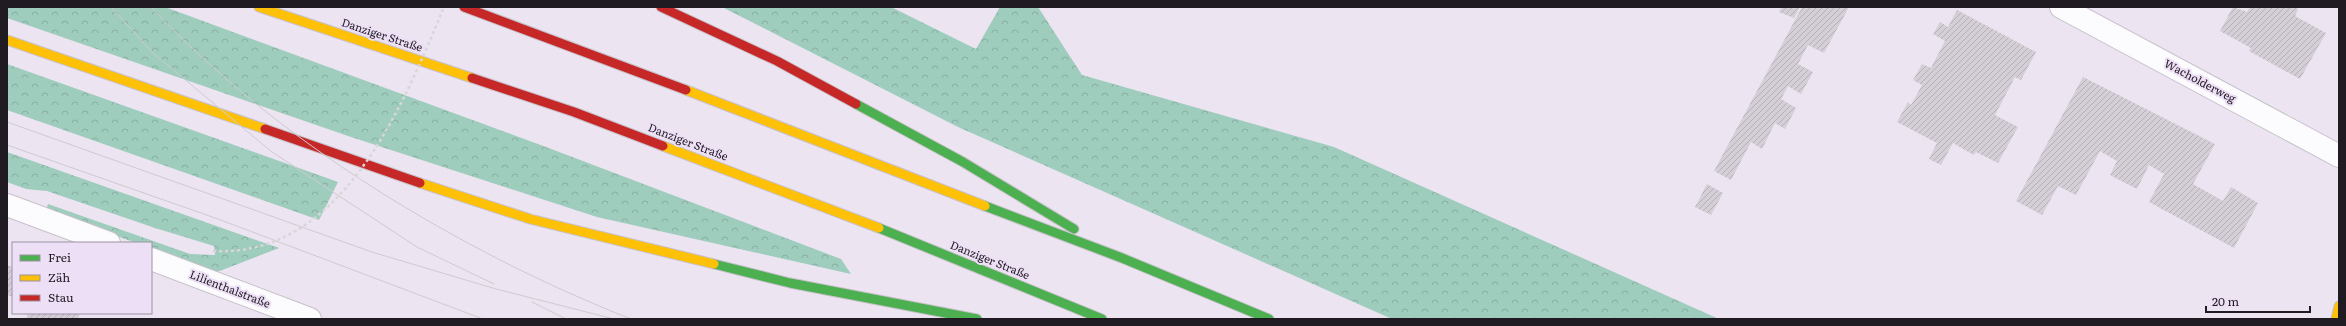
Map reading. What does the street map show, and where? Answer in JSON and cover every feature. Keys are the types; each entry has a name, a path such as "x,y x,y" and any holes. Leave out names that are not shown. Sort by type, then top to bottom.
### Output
{"main road":[{"name":"Danziger Straße","path":"259,7 574,112 850,216 1102,319"},
{"path":"464,7 593,54 866,161 1122,258 1269,319"},
{"path":"661,7 777,61 956,158 1122,258"},
{"path":"7,40 396,175 523,217 790,283 977,319"},
{"path":"2336,319 2339,306"}],"street":[{"name":"Wacholderweg","path":"2061,7 2339,156"},
{"path":"7,205 106,242"},
{"name":"Lilienthalstraße","path":"152,259 310,319"}],"path":[{"path":"213,251 231,252 282,239 321,213 361,168 394,119 444,7"}],"green space":[{"path":"7,7 165,7 546,147 841,259 851,274 597,217 351,137 7,18"},
{"path":"722,7 891,7 976,49 1000,7 1038,7 1082,75 1334,147 1719,319 1392,319 958,127"},
{"path":"7,64 338,182 319,220 7,110"},
{"path":"7,152 279,248 217,272 152,248 152,242 133,242 46,210 48,204 190,254 215,255 214,246 155,228 47,191 26,189 7,182"}],"building":[{"path":"1782,7 1800,7 1794,18 1779,12"},
{"path":"1802,7 1849,7 1824,53 1808,45 1798,64 1813,72 1801,94 1788,86 1781,99 1796,108 1785,129 1775,123 1762,149 1751,142 1731,180 1714,171"},
{"path":"2233,7 2247,12 2250,7 2295,7 2298,9 2295,16 2326,33 2300,79 2249,51 2251,48 2220,31"},
{"path":"1957,10 2036,52 2021,80 2015,77 1995,115 2018,127 1998,163 1976,152 1974,155 1953,143 1941,165 1929,159 1937,143 1897,122 1908,102 1911,105 1922,85 1913,80 1922,64 1931,68 1945,41 1933,34 1940,22 1948,27"},
{"path":"2083,77 2215,144 2193,184 2223,201 2231,187 2258,203 2234,248 2149,202 2164,174 2149,165 2137,189 2110,175 2117,161 2100,151 2076,195 2058,186 2042,215 2016,201"},
{"path":"1707,184 1723,193 1711,215 1695,207"},
{"path":"7,265 12,267 12,297 7,295"},
{"path":"28,314 80,314 78,319 26,319"}],"tram line":[{"path":"111,7 153,53 272,152 417,247 494,284"},
{"path":"151,7 201,56 255,103 313,147 374,188 437,226 502,261 567,292 631,319"},
{"path":"7,122 372,252 496,289 614,319"},
{"path":"7,145 218,219 483,319"},
{"path":"532,302 566,319"}],"traffic: fast":[{"path":"856,104 963,162 1074,229"},
{"path":"985,206 1122,258 1269,319"},
{"path":"879,228 1102,319"},
{"path":"714,264 790,283 977,319"}],"traffic: slow":[{"path":"259,7 472,78"},
{"path":"7,40 265,129"},
{"path":"686,90 985,206"},
{"path":"663,146 879,228"},
{"path":"420,183 530,219 714,264"},
{"path":"2336,319 2339,306"}],"traffic: jam":[{"path":"464,7 686,90"},
{"path":"661,7 777,61 856,104"},
{"path":"472,78 574,112 663,146"},
{"path":"265,129 420,183"}]}
